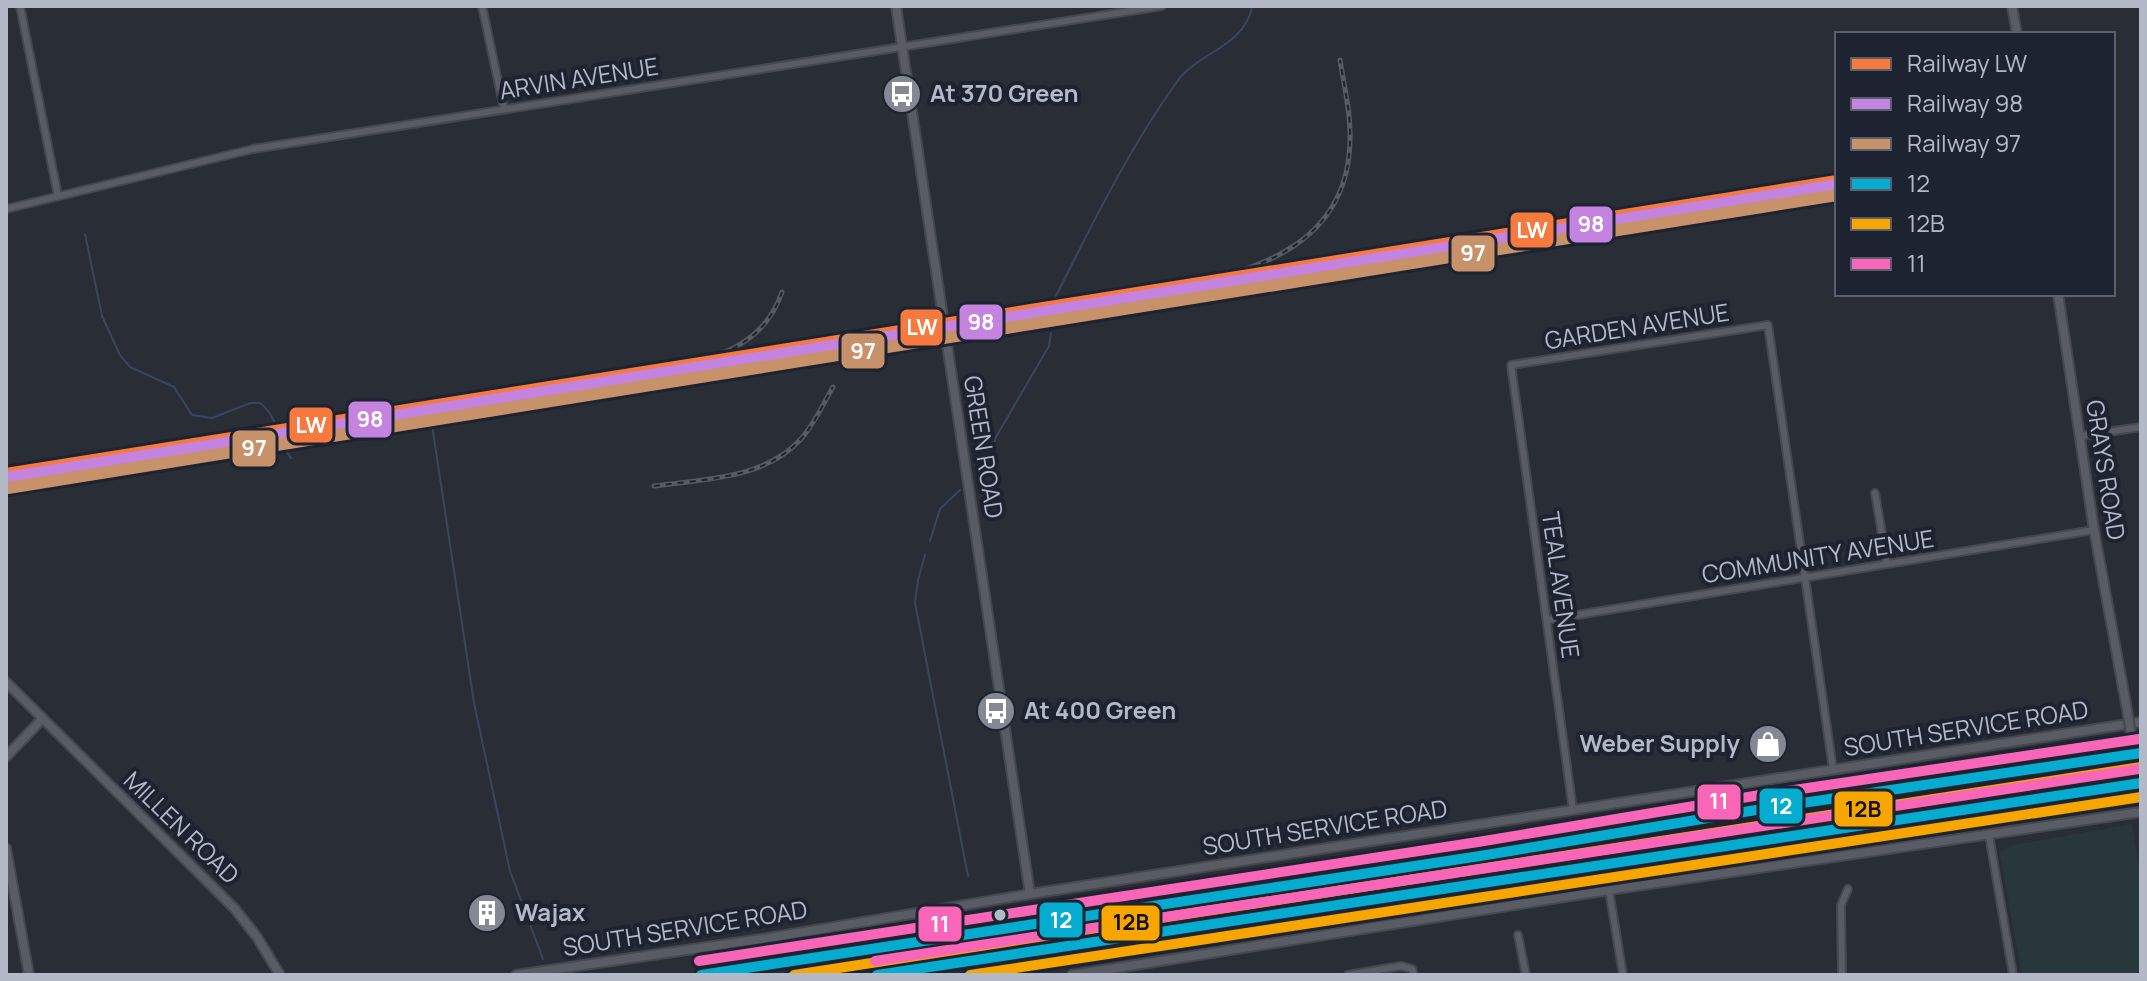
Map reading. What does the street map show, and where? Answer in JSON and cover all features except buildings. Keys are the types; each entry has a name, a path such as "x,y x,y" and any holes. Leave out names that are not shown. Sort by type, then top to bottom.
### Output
{"highway":[{"path":"701,975 1480,856 1762,809 2141,753"},
{"path":"877,975 2141,783"}],"street":[{"path":"20,6 58,196"},
{"path":"482,6 504,109"},
{"name":"GREEN ROAD","path":"896,6 1030,894"},
{"name":"ARVIN AVENUE","path":"6,209 253,149 1162,6"},
{"path":"2012,6 2017,32"},
{"name":"GRAYS ROAD","path":"2058,296 2094,530 2141,794"},
{"name":"GARDEN AVENUE","path":"1511,365 1768,325 1803,577"},
{"name":"TEAL AVENUE","path":"1511,365 1573,810"},
{"path":"2080,436 2141,427"},
{"path":"1875,493 1887,564"},
{"name":"COMMUNITY AVENUE","path":"1547,620 2094,530"},
{"path":"1803,577 1833,769"},
{"name":"MILLEN ROAD","path":"6,682 235,909 257,937 280,975"},
{"path":"6,757 42,719"},
{"name":"SOUTH SERVICE ROAD","path":"516,975 2141,722"},
{"path":"1072,975 1609,890 2141,812"},
{"path":"1989,835 2013,975"},
{"path":"6,848 29,975"},
{"path":"1842,975 1841,905 1848,889"},
{"path":"1609,890 1623,975"},
{"path":"1518,935 1526,975"},
{"path":"1348,975 1401,966 1412,969 1414,975"}],"shaded area":[{"path":"2132,824 2141,879 2141,975 2022,975 1999,852 2014,845"}],"waterway":[{"path":"1055,298 1111,188 1159,108 1185,72 1239,33 1252,8"},
{"path":"85,234 102,316 120,355 130,367 174,387 192,415 212,418 250,403 260,403 275,423 291,458"},
{"path":"982,480 996,437 1049,346 1051,333"},
{"path":"432,425 474,703 510,871 543,959"},
{"path":"930,541 940,509 960,490"},
{"path":"925,555 915,603 968,876"}],"railway":[{"path":"1180,286 1242,270 1270,259 1318,226 1335,202 1346,174 1350,139 1340,60"},
{"path":"675,366 710,358 740,344 765,323 782,292"},
{"path":"654,486 713,479 769,463 800,440 833,387"}],"rail line":[{"name":"LW","path":"6,474 1835,181"},
{"name":"98","path":"6,478 1835,185"},
{"name":"97","path":"8,488 1835,195"}],"transit line":[{"name":"11","path":"699,961 1478,842 1760,795 2139,739"},
{"name":"12","path":"701,975 1480,856 1762,809 2141,753"},
{"name":"12B","path":"794,975 2141,767"},
{"name":"11","path":"875,961 2139,769"},
{"name":"12","path":"877,975 2141,783"},
{"name":"12B","path":"970,975 2141,797"}],"place":[{"name":"At 370 Green","path":"902,94"},
{"name":"At 400 Green","path":"996,711"},
{"name":"Weber Supply","path":"1768,744"},
{"name":"Wajax","path":"487,913"}]}
